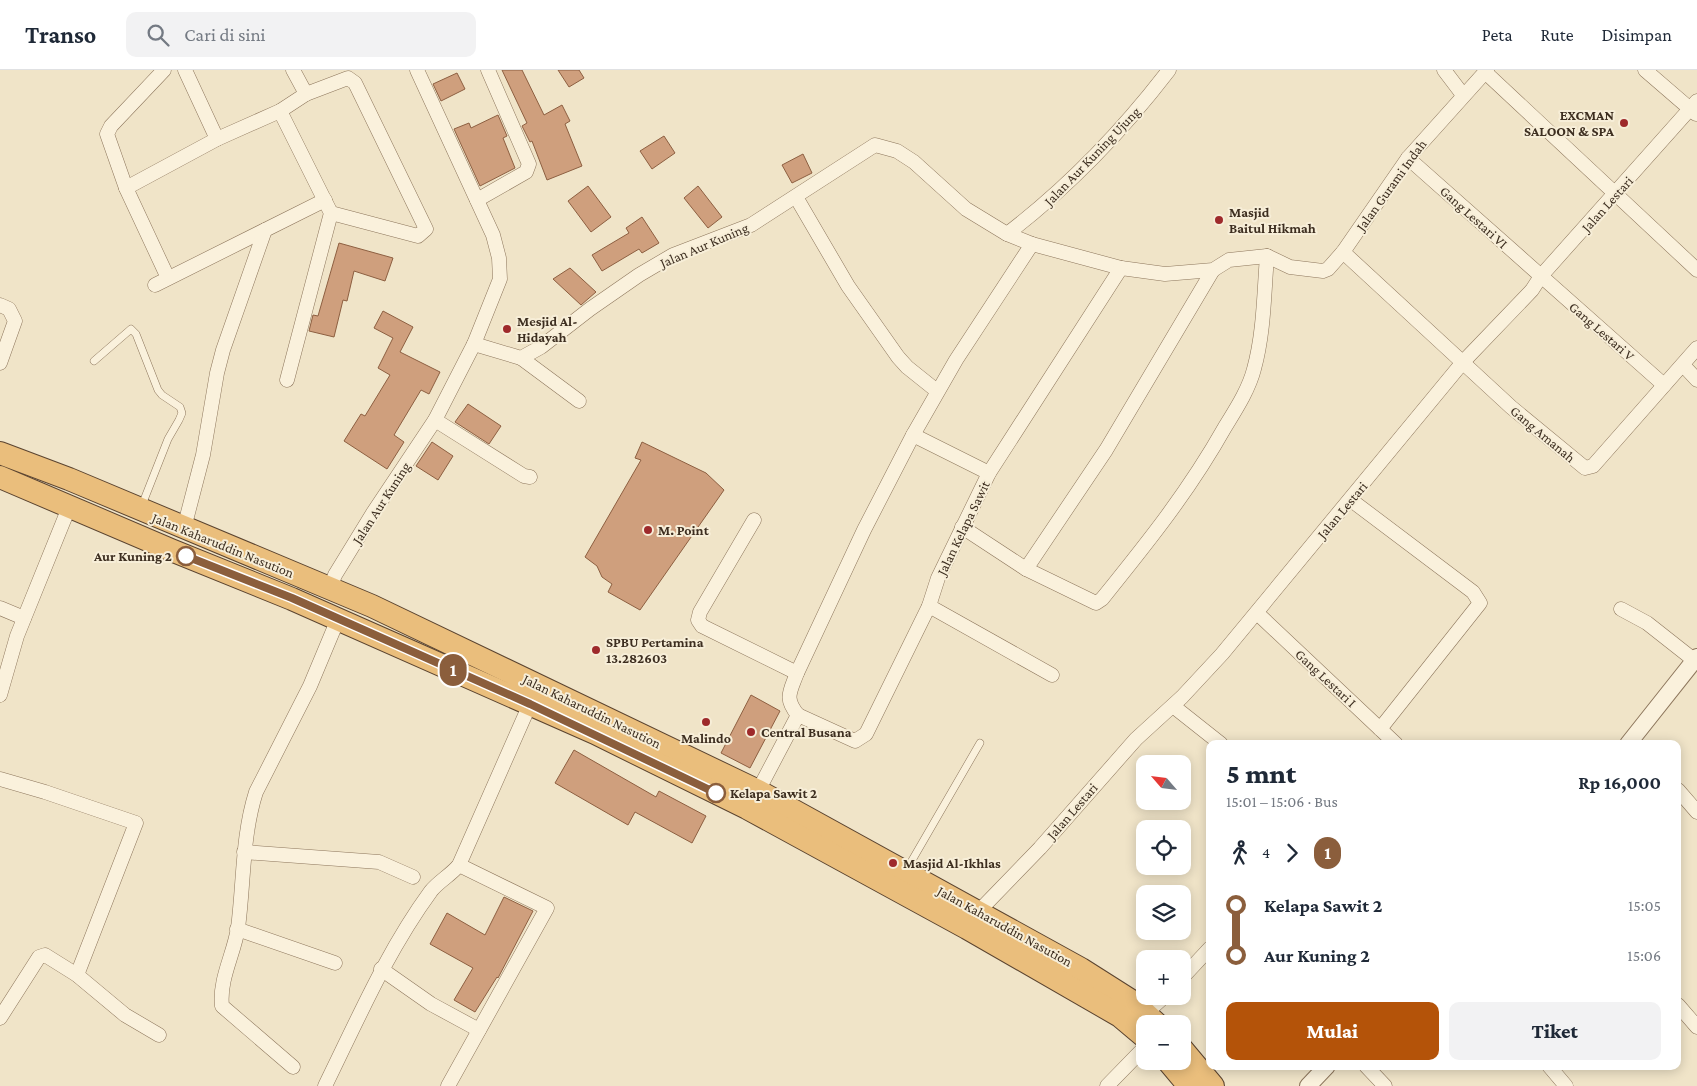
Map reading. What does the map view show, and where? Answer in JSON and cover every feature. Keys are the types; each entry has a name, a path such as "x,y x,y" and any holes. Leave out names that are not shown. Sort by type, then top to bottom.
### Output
{"highway":[{"name":"Jalan Kaharuddin Nasution","path":"0,453 69,479 330,588 509,670 747,808 967,928 1120,1016 1136,1029"},
{"name":"Jalan Kaharuddin Nasution","path":"0,477 70,505 171,550 232,573 530,704 758,791 980,911 1112,988 1148,1015"},
{"path":"1191,1060 1213,1086"},
{"path":"1176,1070 1189,1086"}],"street":[{"path":"164,70 108,131 108,139 126,188 168,278"},
{"path":"185,70 217,139"},
{"path":"293,70 306,94"},
{"name":"Jalan Aur Kuning","path":"330,588 335,575 368,521 435,420 474,344 500,279 498,248 418,70"},
{"path":"477,200 526,172 529,164 488,70"},
{"name":"Jalan Aur Kuning Ujung","path":"1007,234 1046,204 1146,101 1170,70"},
{"path":"1444,70 1463,95"},
{"path":"1645,70 1695,108"},
{"path":"1486,71 1697,270"},
{"name":"Jalan Gurami Indah","path":"1267,256 1290,267 1314,271 1328,269 1344,252 1408,158 1486,71"},
{"path":"126,188 217,139 280,111 306,94 348,78 355,83 426,229 418,236 331,213"},
{"name":"Jalan Lestari","path":"980,911 1040,848 1136,739 1173,706 1257,613 1463,362 1532,290 1540,276 1695,108"},
{"path":"280,111 331,213 287,380"},
{"name":"Jalan Aur Kuning","path":"521,358 541,347 590,308 639,275 673,255 752,225 875,145 897,151 914,162 966,209 1007,234"},
{"name":"Gang Lestari VI","path":"1408,158 1540,276"},
{"path":"796,197 848,286 898,357 907,368 937,391"},
{"path":"154,285 325,200"},
{"path":"184,528 203,455 223,350 265,230"},
{"path":"962,527 1026,569 1089,600 1099,602 1175,508 1216,443 1241,400 1254,371 1258,347 1267,256 1229,260 1213,270 1165,274 1121,268 1032,244 1007,234"},
{"path":"758,791 798,715 788,700 797,673 864,530 937,391 1032,244"},
{"path":"1344,252 1463,362"},
{"name":"Jalan Kelapa Sawit","path":"798,715 855,741 862,739 929,606 938,578 989,473 1121,268"},
{"path":"1026,569 1106,450 1213,270"},
{"name":"Gang Lestari V","path":"1540,276 1664,385"},
{"path":"0,305 9,309 15,320 0,363"},
{"path":"474,344 521,358 579,401"},
{"name":"Gang Amanah","path":"1463,362 1511,407 1586,468 1593,466 1697,348"},
{"path":"1683,364 1697,380"},
{"path":"435,420 524,476 530,477"},
{"path":"913,435 989,473"},
{"path":"1351,500 1473,592 1480,603 1380,728"},
{"path":"0,695 24,618 70,505"},
{"path":"754,520 700,612 698,620 702,626 797,673"},
{"path":"929,606 1052,675"},
{"path":"0,608 24,618"},
{"path":"1621,609 1647,623 1696,659 1634,740"},
{"name":"Gang Lestari I","path":"1257,613 1392,740"},
{"path":"293,1067 222,1006 220,994 238,929 244,852 250,810 256,792 310,686 338,619"},
{"path":"325,1086 381,969 433,889 451,875 459,865 530,704"},
{"path":"1173,706 1216,740"},
{"path":"0,779 136,823 76,975"},
{"path":"1681,793 1697,812"},
{"path":"244,852 379,862 413,876"},
{"path":"448,1086 547,908 459,865"},
{"path":"238,929 335,964"},
{"path":"1191,968 1206,952"},
{"path":"0,1018 42,955 48,956 76,975 126,1015 158,1035"},
{"path":"381,969 431,1004 479,1030"},
{"path":"1681,1008 1697,1027"},
{"path":"1107,1086 1136,1055"},
{"path":"1308,1086 1323,1070"},
{"path":"1370,1070 1385,1086"},
{"path":"1552,1070 1566,1086"}],"lane":[{"path":"94,361 131,329 136,334 158,390 162,395 180,407 182,413 168,439 140,510"},
{"path":"905,871 980,743"}],"building":[{"path":"502,70 522,70 544,115 562,105 570,121 565,124 582,166 547,180 532,141 530,142 522,126 527,123"},
{"path":"558,70 579,70 584,78 569,87"},
{"path":"457,73 465,89 441,101 433,84"},
{"path":"498,115 507,136 503,138 515,168 480,186 454,129 469,123 471,128"},
{"path":"664,136 675,153 652,169 640,151"},
{"path":"803,154 812,173 792,183 782,165"},
{"path":"588,186 611,217 591,232 568,201"},
{"path":"698,186 722,217 708,228 684,198"},
{"path":"642,217 659,243 642,253 639,249 602,271 592,255 629,233 626,228"},
{"path":"339,243 393,258 385,281 354,271 347,301 343,300 334,337 309,331 313,315 318,316"},
{"path":"570,268 596,292 581,305 553,279"},
{"path":"383,311 413,327 400,352 440,372 429,394 421,390 394,435 404,442 387,469 344,441 361,414 365,416 390,375 378,368 393,338 374,328"},
{"path":"468,404 501,426 489,444 455,422"},
{"path":"432,442 453,456 438,480 416,466"},
{"name":"M. Point","path":"642,442 706,473 724,490 640,610 608,592 612,584 602,577 597,566 585,557 641,460 635,458"},
{"name":"Central Busana","path":"751,695 780,711 750,768 721,753"},
{"path":"574,750 656,797 659,791 706,816 692,843 635,812 628,825 555,783"},
{"path":"504,897 533,911 498,978 475,1012 454,1000 473,968 430,944 447,913 485,935"}],"bus line":[{"name":"1","path":"186,556 292,598 595,733 716,793"}],"place":[{"name":"EXCMAN SALOON & SPA","path":"1624,123"},
{"name":"Masjid Baitul Hikmah","path":"1219,220"},
{"name":"Mesjid Al- Hidayah","path":"507,329"},
{"name":"M. Point","path":"648,530"},
{"name":"Aur Kuning 2","path":"186,556"},
{"name":"SPBU Pertamina 13.282603","path":"596,650"},
{"name":"Malindo","path":"706,722"},
{"name":"Central Busana","path":"751,732"},
{"name":"Kelapa Sawit 2","path":"716,793"},
{"name":"Masjid Al-Ikhlas","path":"893,863"}]}
